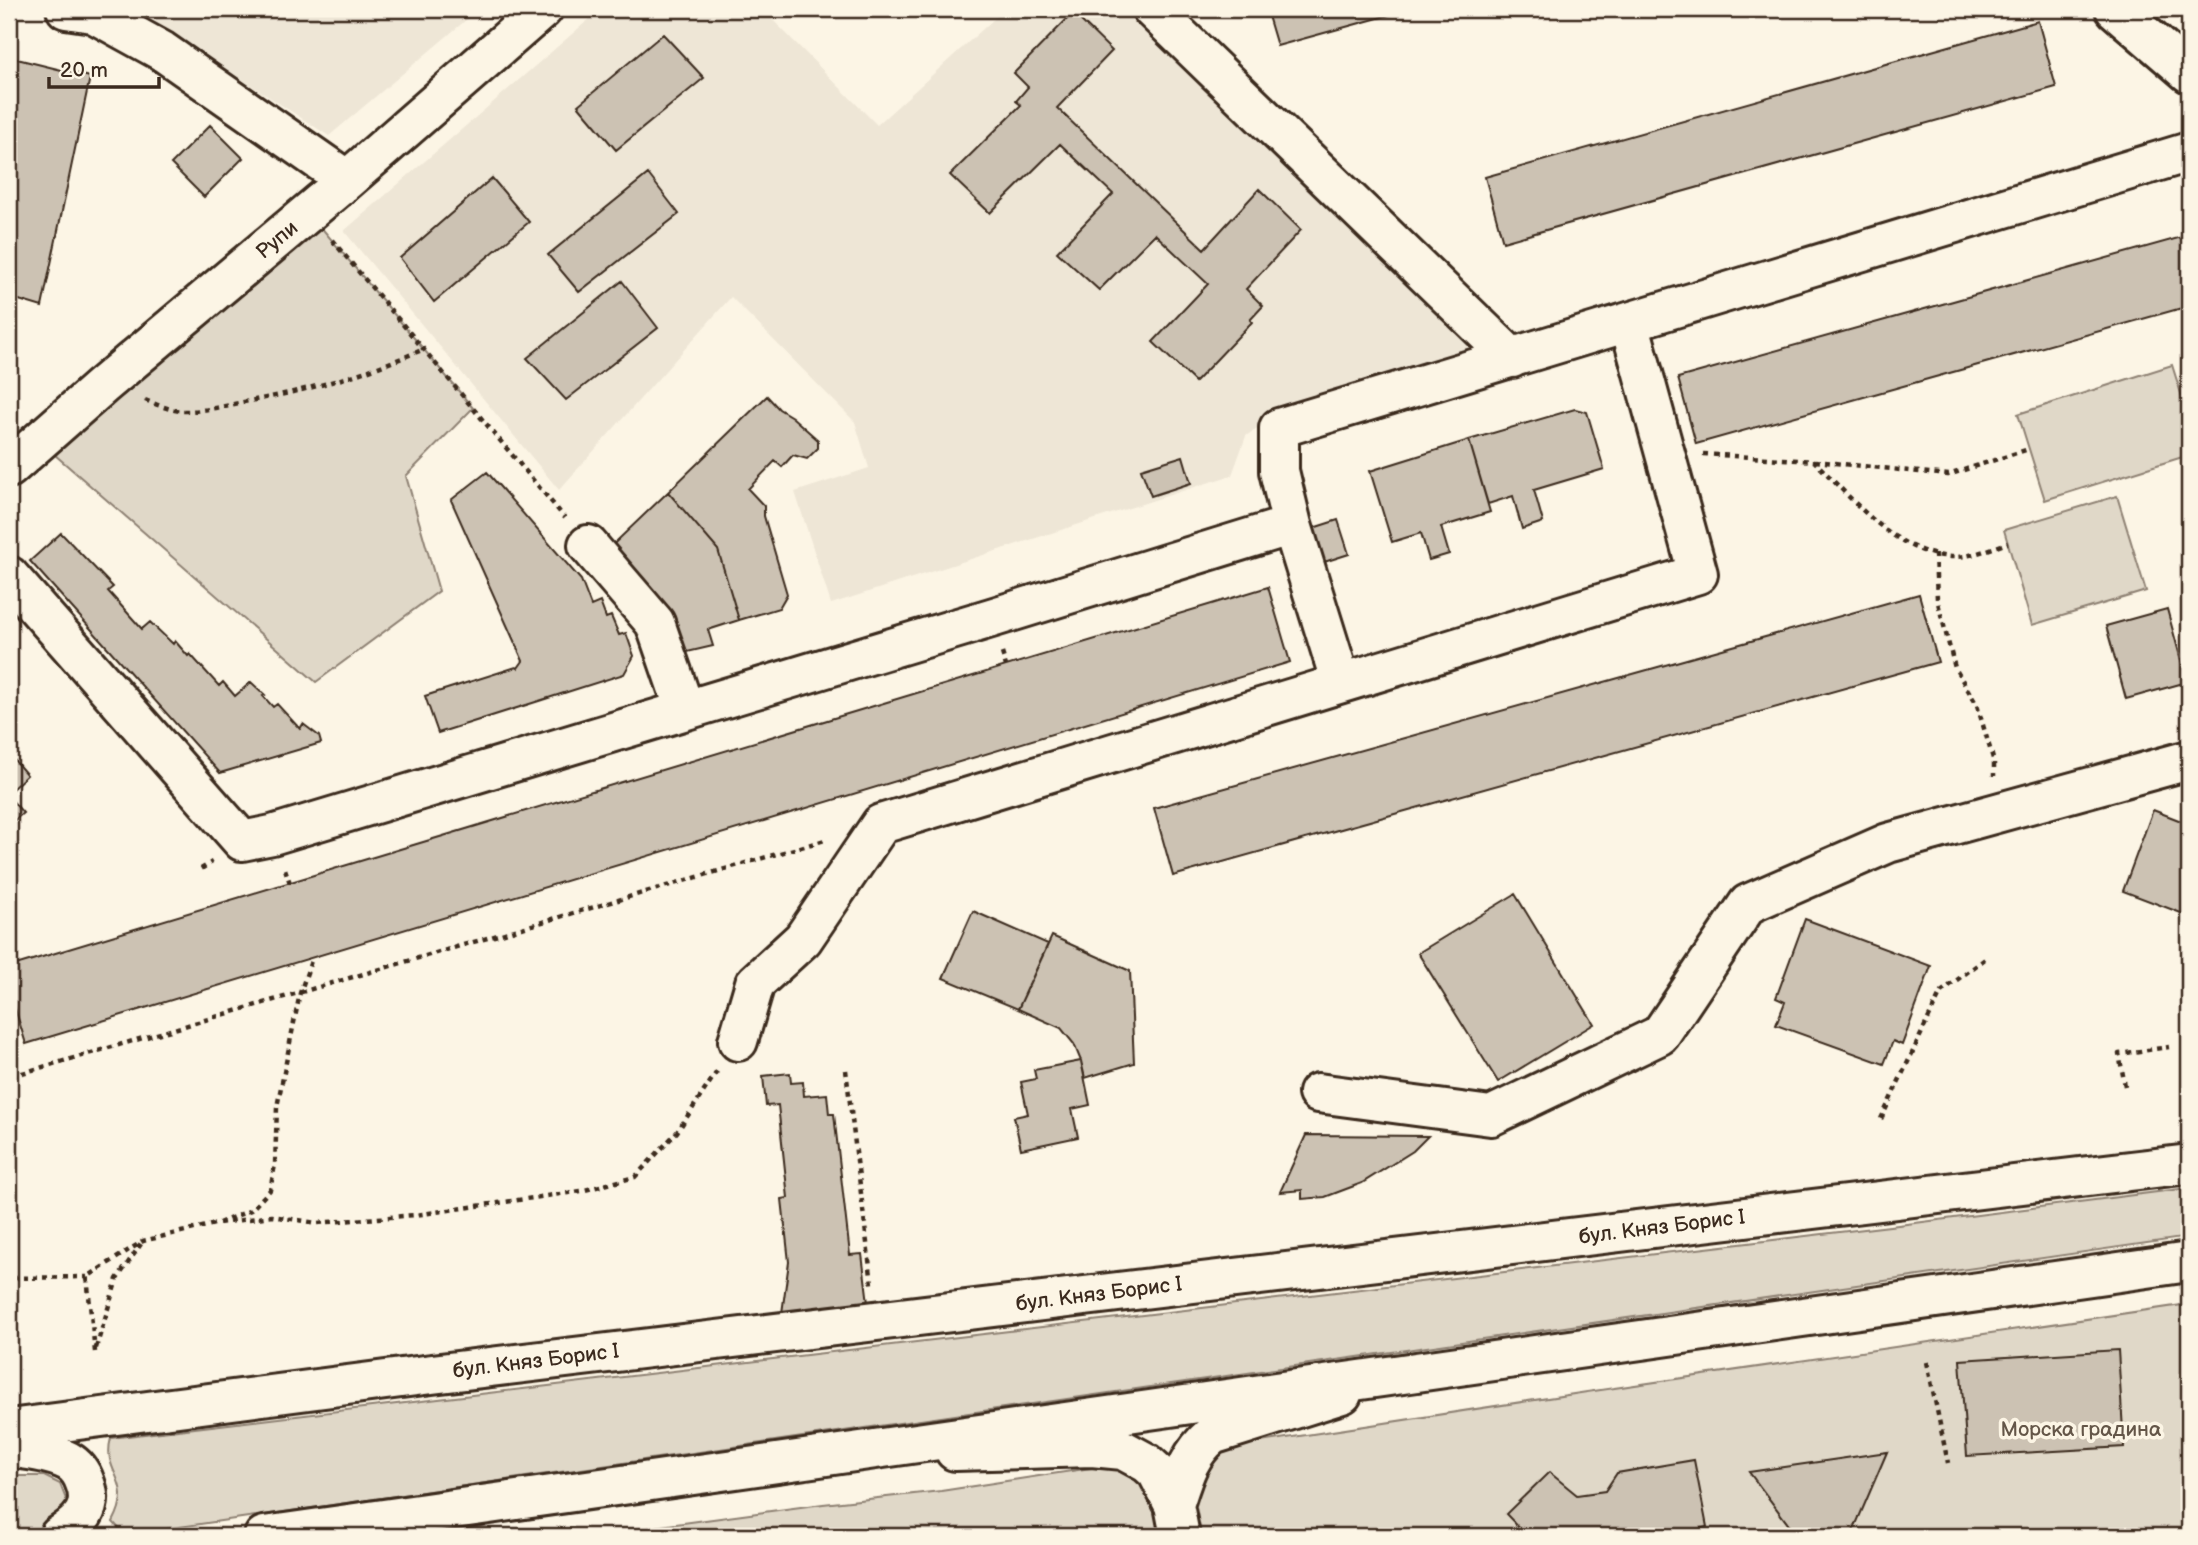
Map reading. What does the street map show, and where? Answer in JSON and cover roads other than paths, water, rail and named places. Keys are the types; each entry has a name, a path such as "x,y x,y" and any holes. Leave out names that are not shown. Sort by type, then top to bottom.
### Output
{"main road":[{"name":"Рупи","path":"9,468 102,386 309,213 543,9"},
{"path":"1152,9 1512,358"},
{"path":"2115,9 2189,73"},
{"path":"84,10 162,51 347,180"},
{"path":"1341,683 1292,525 1279,471 1279,428 2189,152"},
{"path":"845,835 1698,574 1629,322"},
{"path":"9,576 242,841 272,835 1292,525"},
{"path":"588,545 655,622 685,710"},
{"path":"1318,1093 1491,1116 1660,1035 1748,904 1888,843 2189,760"},
{"path":"737,1041 755,983 803,939 881,824"},
{"name":"бул. Княз Борис I","path":"9,1429 432,1374 2189,1164"},
{"path":"264,1536 2189,1262"},
{"path":"1177,1521 1192,1457 1212,1435 1411,1372"},
{"path":"9,1447 54,1455 72,1463 82,1475 88,1490 89,1507 78,1524 59,1536"},
{"path":"851,1453 1092,1447 1123,1450 1147,1463 1157,1472 1177,1521"}],"park label":[{"name":"Морска градина","path":"2081,1429"}]}
